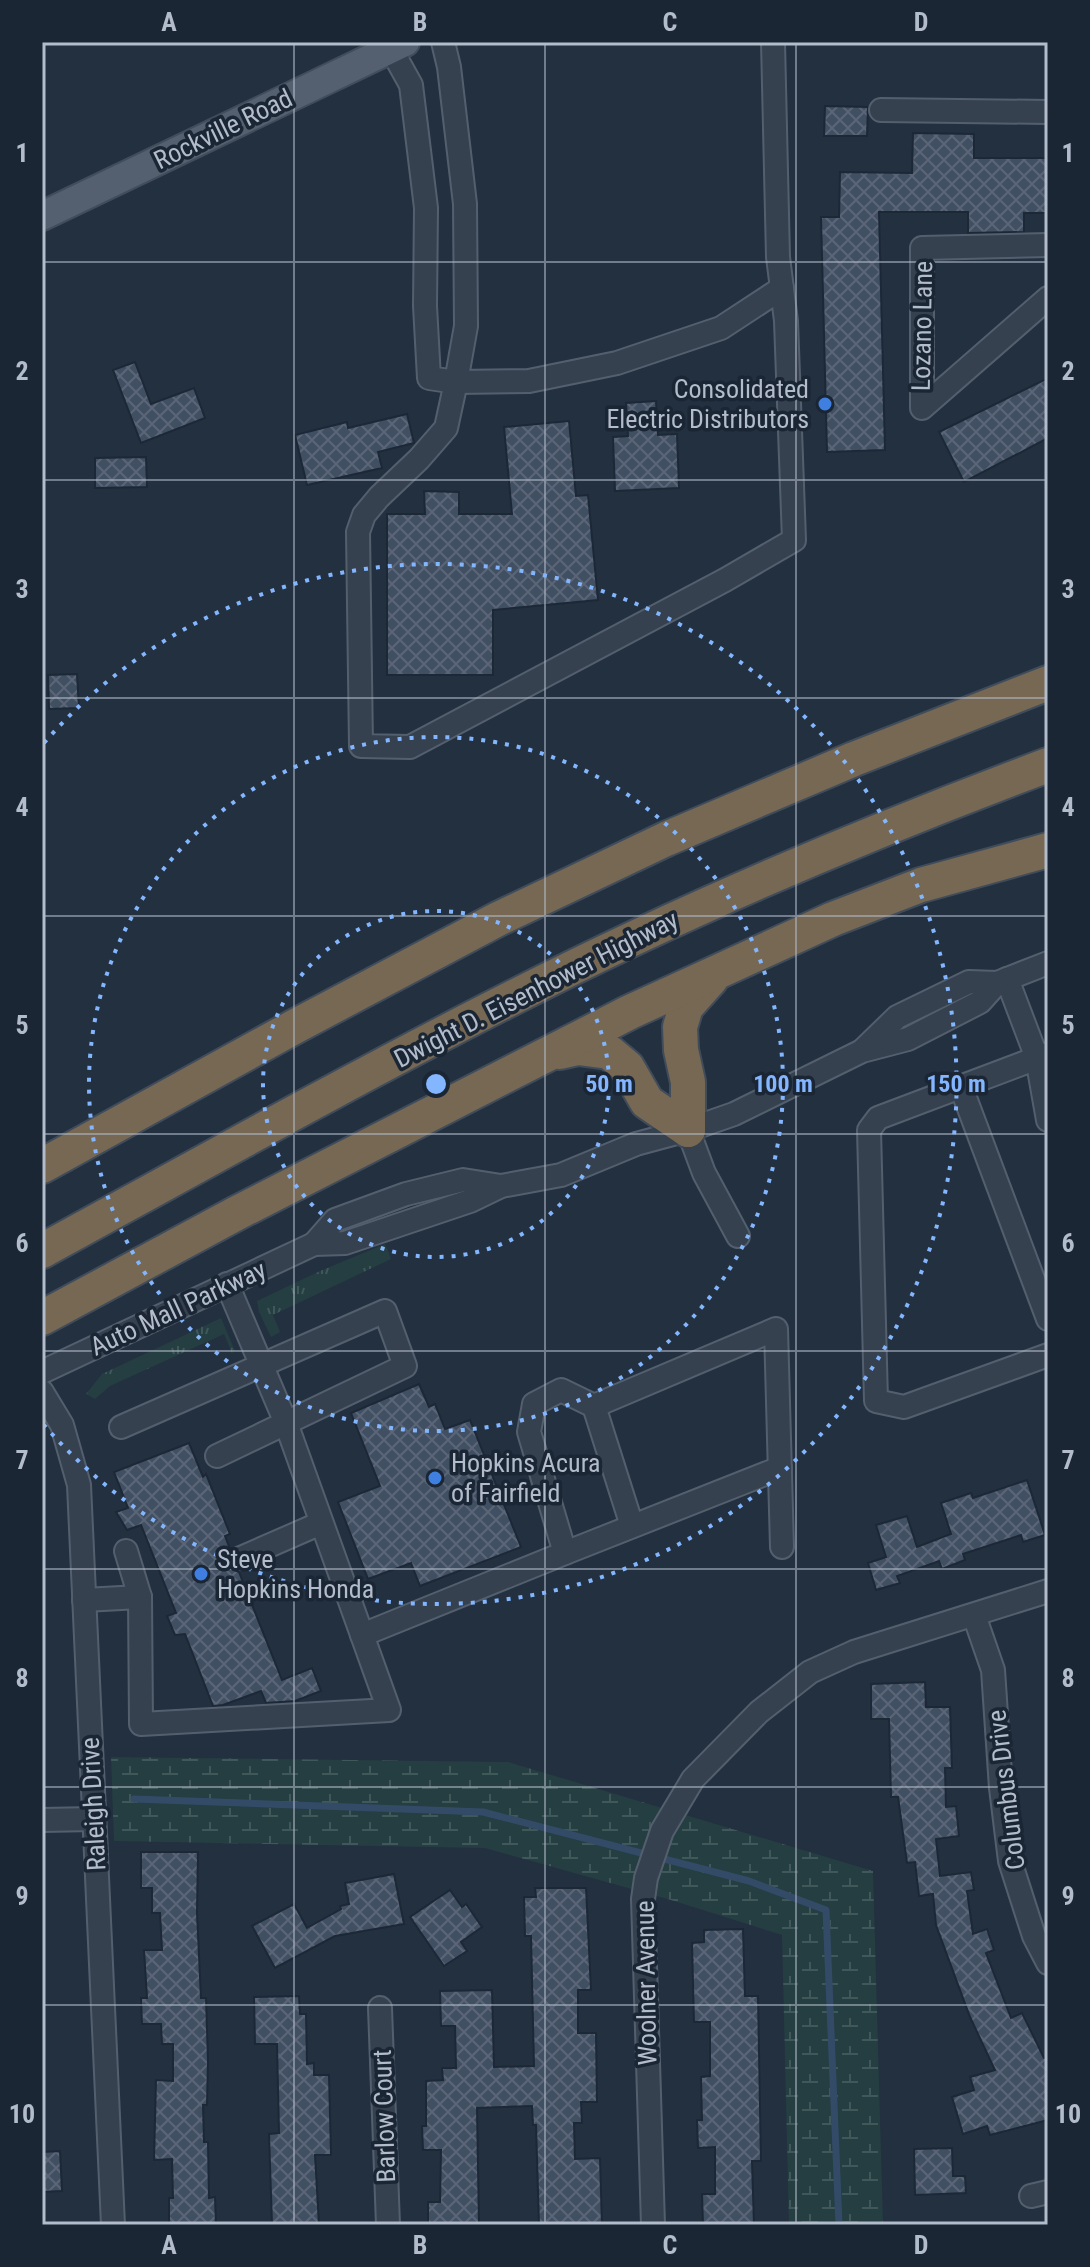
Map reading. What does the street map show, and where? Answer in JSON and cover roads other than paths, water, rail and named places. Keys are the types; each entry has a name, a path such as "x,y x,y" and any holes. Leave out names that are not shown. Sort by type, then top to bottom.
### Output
{"highway":[{"path":"42,1166 498,919 680,833 854,759 1048,683"},
{"name":"Dwight D. Eisenhower Highway","path":"42,1251 393,1060 648,931 849,843 1048,765"},
{"path":"42,1318 237,1213 545,1055 718,971 833,919 921,885 1041,851"},
{"path":"688,1130 688,1082 680,1027 686,1007 718,971"},
{"path":"545,1055 578,1048 609,1052 627,1067 647,1102 688,1130"}],"main road":[{"name":"Rockville Road","path":"42,216 398,45"}],"street":[{"path":"443,42 449,67 465,204 466,326 446,428 379,497 364,515 358,532 361,746 410,747 712,587 794,540 786,321 778,257 773,42"},
{"path":"398,45 411,85 426,208 425,306 429,378 456,382 529,381 617,363 721,328 782,288"},
{"path":"881,110 1048,112"},
{"name":"Lozano Lane","path":"1048,245 922,248 922,408 1048,298"},
{"name":"Auto Mall Parkway","path":"42,1372 314,1244 335,1220 406,1194 463,1180 501,1186 561,1175 636,1144 734,1114 862,1051 908,1039 980,1002 1002,981 1048,963"},
{"path":"1002,981 1043,1056 1048,1120"},
{"path":"1043,1056 878,1118 869,1130 876,1401 904,1407 1048,1355"},
{"path":"961,1087 1048,1319"},
{"path":"688,1130 704,1173 738,1236"},
{"path":"126,1551 140,1597 141,1724 389,1710 286,1423 227,1284"},
{"path":"121,1427 385,1311 405,1366 217,1456"},
{"path":"594,1406 776,1329 782,1547"},
{"path":"565,1553 529,1432 534,1404 561,1390 594,1406 632,1526"},
{"name":"Raleigh Drive","path":"42,1392 62,1425 79,1485 113,2225"},
{"path":"362,1635 780,1468"},
{"path":"241,1558 321,1523"},
{"name":"Woolner Avenue","path":"653,2225 643,1899 646,1878 662,1831 674,1809 693,1779 759,1712 810,1672 854,1652 1048,1591"},
{"path":"84,1600 140,1597"},
{"name":"Columbus Drive","path":"974,1615 993,1670 1001,1788 1010,1861 1034,1936 1048,1963"},
{"path":"42,1820 94,1819"},
{"name":"Barlow Court","path":"380,2008 388,2225"}],"waterway":[{"path":"134,1799 483,1812 749,1881 826,1910 839,2225"}],"place":[{"name":"Consolidated Electric Distributors","path":"825,404"},
{"name":"Hopkins Acura of Fairfield","path":"435,1478"},
{"name":"Steve Hopkins Honda","path":"201,1574"}]}
